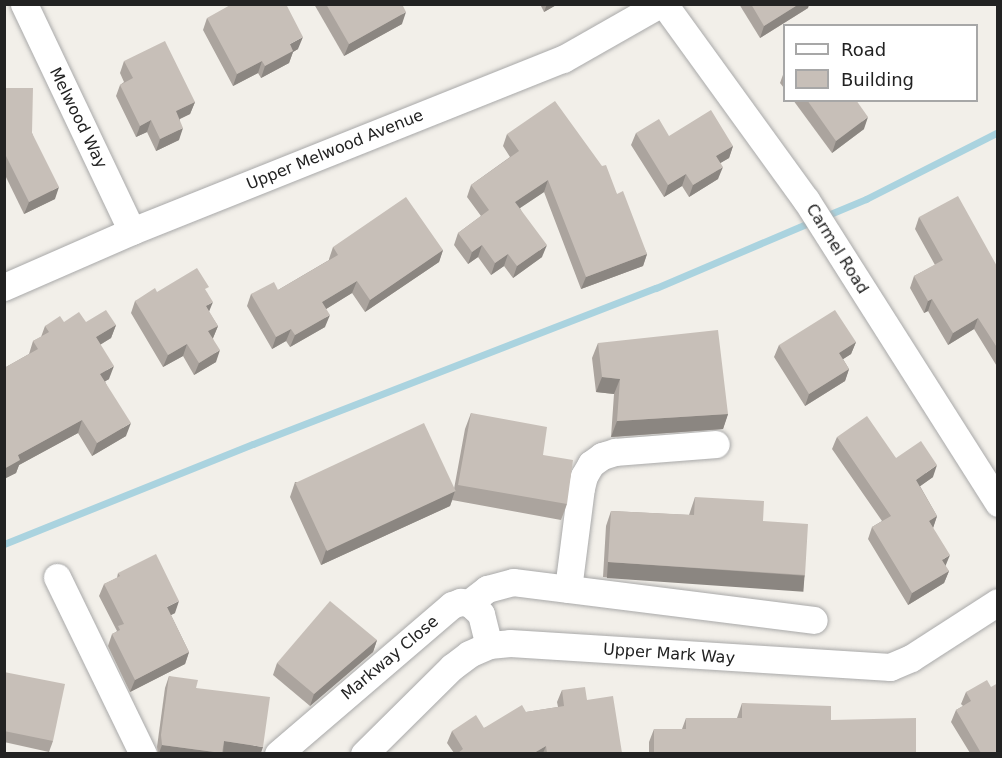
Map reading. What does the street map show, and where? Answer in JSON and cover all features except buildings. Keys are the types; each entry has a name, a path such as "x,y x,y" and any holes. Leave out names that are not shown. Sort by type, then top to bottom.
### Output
{"street":[{"name":"Melwood Way","path":"24,4 132,231"},
{"name":"Upper Melwood Avenue","path":"4,287 132,231 563,59 662,4"},
{"name":"Carmel Road","path":"662,4 806,200 998,503"},
{"path":"568,589 581,488 591,464 602,456 615,452 716,444"},
{"path":"57,577 143,753"},
{"name":"Markway Close","path":"278,753 452,605 469,603 499,584 513,582 814,620"},
{"name":"Upper Mark Way","path":"364,753 452,667 469,654 489,645 510,643 890,667 911,658 998,602"},
{"path":"469,603 481,614 489,645"}],"waterway":[{"path":"823,217 866,199 998,132"},
{"path":"4,544 253,444 656,288 813,221"}]}
